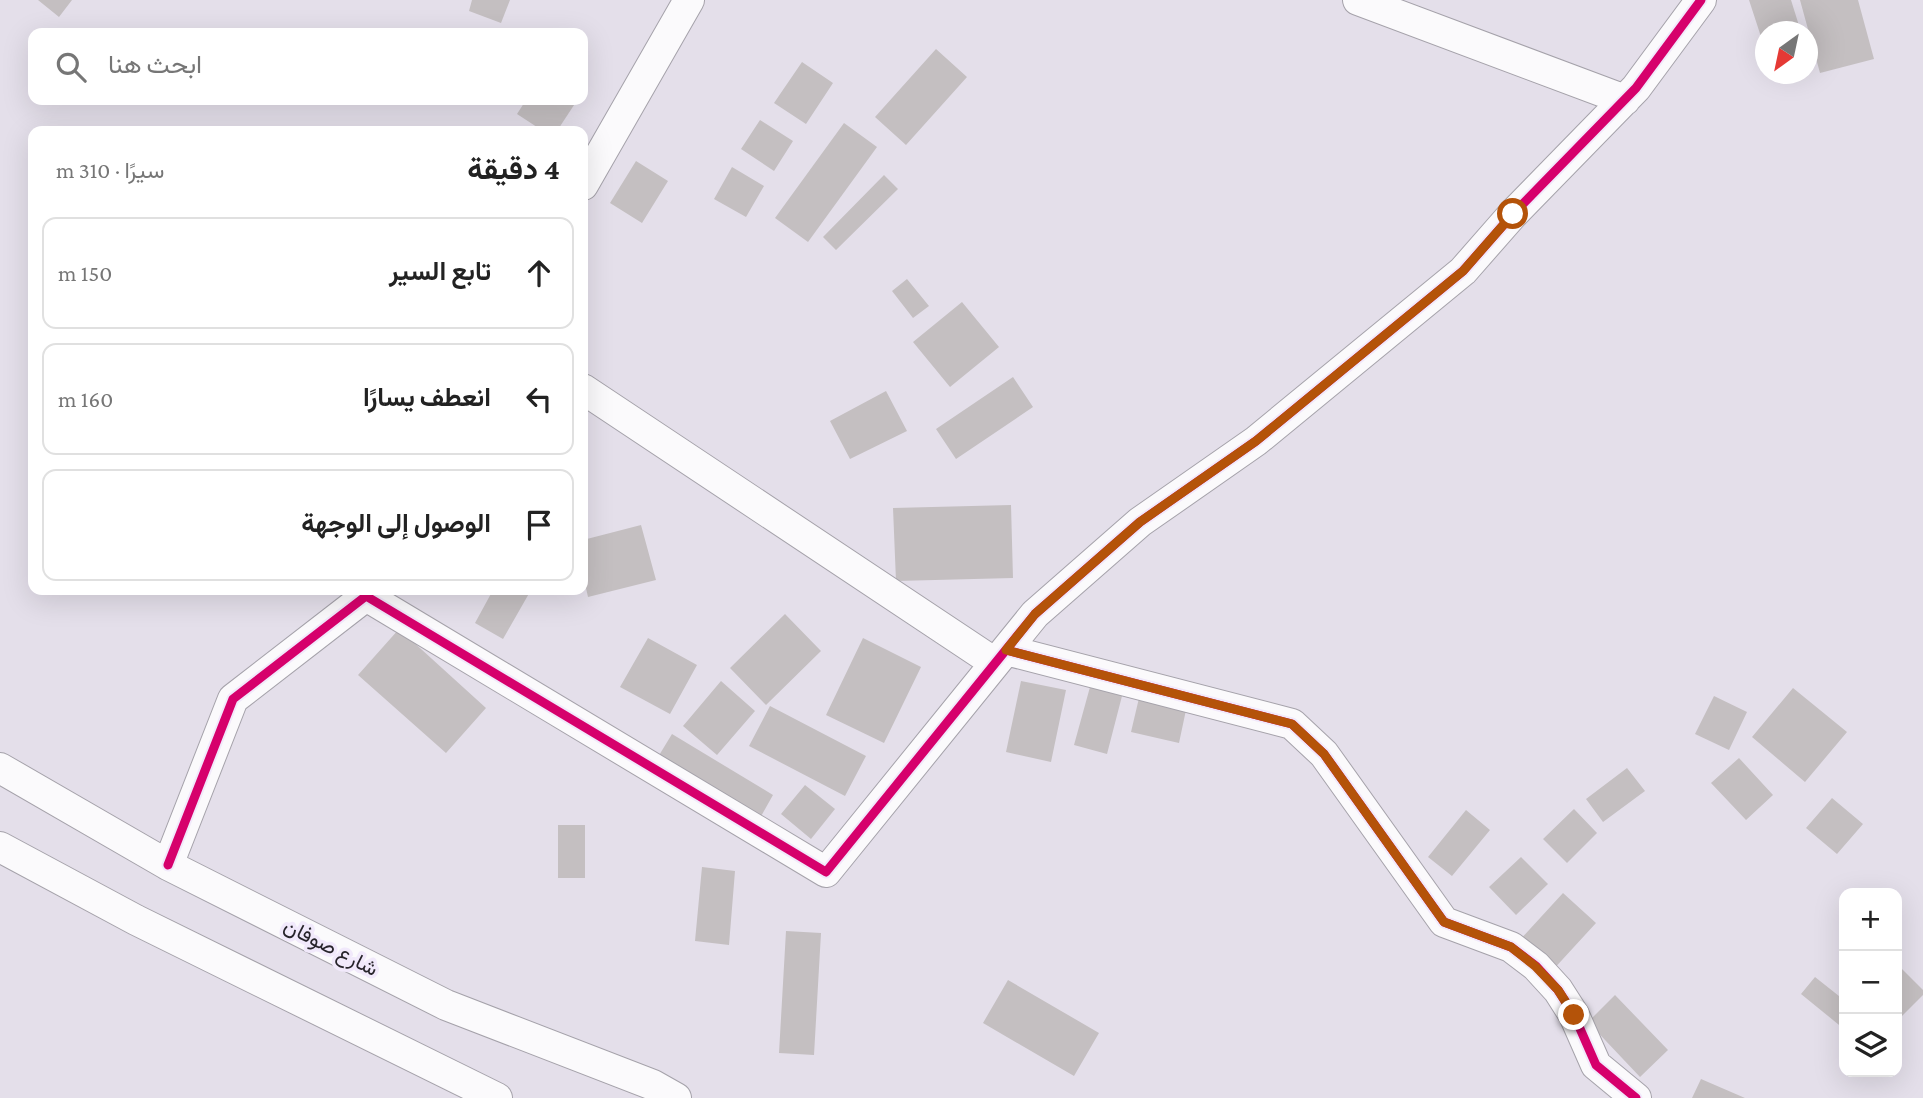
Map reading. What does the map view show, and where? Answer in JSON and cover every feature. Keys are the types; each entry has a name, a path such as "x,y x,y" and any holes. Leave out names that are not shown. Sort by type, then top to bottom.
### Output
{"street":[{"path":"588,176 688,0"},
{"path":"1357,0 1625,100"},
{"path":"371,595 826,872 1035,614 1140,522 1256,441 1463,271 1513,214 1625,100 1701,0"},
{"path":"588,392 1000,656 1292,724 1324,754 1444,922 1511,947 1535,966 1558,990 1574,1015 1596,1065 1636,1098"},
{"path":"168,865 233,699 365,595"},
{"name":"شارع صوفان","path":"0,768 168,865 446,1006 653,1085 676,1098"},
{"path":"0,847 136,919 497,1098"}],"building":[{"path":"38,0 72,0 59,17"},
{"path":"472,0 510,0 501,23 469,11"},
{"path":"1749,0 1791,0 1798,21 1756,21"},
{"path":"1800,0 1858,0 1874,59 1820,73 1818,21 1806,21"},
{"path":"936,49 967,77 906,145 875,117"},
{"path":"802,62 833,83 806,124 774,103"},
{"path":"523,105 574,105 560,126 535,126 517,114"},
{"path":"760,120 793,141 774,171 741,149"},
{"path":"844,123 877,147 808,242 775,218"},
{"path":"636,161 668,181 642,223 610,203"},
{"path":"732,167 764,186 746,217 714,199"},
{"path":"884,175 898,189 836,250 823,237"},
{"path":"907,279 929,306 913,318 892,291"},
{"path":"962,302 999,347 950,387 913,342"},
{"path":"1013,377 1033,407 956,459 936,429"},
{"path":"886,391 907,431 850,459 830,421"},
{"path":"1011,505 1013,578 896,581 893,508"},
{"path":"641,525 656,580 588,597 588,539"},
{"path":"490,595 528,595 503,639 475,623"},
{"path":"785,614 821,651 766,705 730,668"},
{"path":"399,629 486,708 446,753 358,675"},
{"path":"648,638 697,665 670,714 620,687"},
{"path":"863,638 921,667 884,743 826,715"},
{"path":"721,681 755,711 717,755 683,726"},
{"path":"1021,681 1066,690 1051,762 1006,752"},
{"path":"1090,687 1122,696 1107,754 1074,745"},
{"path":"1793,688 1847,732 1805,782 1752,737"},
{"path":"1714,696 1747,712 1729,750 1695,734"},
{"path":"1139,698 1186,710 1179,743 1131,732"},
{"path":"770,706 866,756 845,796 749,746"},
{"path":"672,734 773,795 760,818 658,757"},
{"path":"1739,758 1773,795 1746,820 1711,783"},
{"path":"1627,768 1645,791 1603,822 1586,799"},
{"path":"805,785 835,809 811,839 781,814"},
{"path":"1832,798 1863,824 1837,854 1806,828"},
{"path":"1574,809 1597,833 1567,863 1543,839"},
{"path":"1466,810 1490,830 1452,876 1428,857"},
{"path":"558,825 585,825 585,878 558,878"},
{"path":"1521,857 1548,884 1516,915 1489,887"},
{"path":"702,867 735,871 729,945 695,941"},
{"path":"1563,893 1596,923 1551,972 1518,942"},
{"path":"786,931 821,933 814,1055 779,1053"},
{"path":"1902,969 1923,990 1923,995 1902,1016"},
{"path":"1815,977 1839,996 1839,1025 1801,994"},
{"path":"1008,980 1099,1033 1074,1076 983,1023"},
{"path":"1615,995 1668,1050 1640,1077 1588,1022"},
{"path":"1701,1079 1745,1098 1692,1098"}],"cycle path":[{"path":"168,865 233,699 366,596 826,872 1035,614 1140,522 1256,441 1463,271 1513,214 1636,88 1701,0"},
{"path":"1006,650 1292,724 1324,754 1444,922 1511,947 1536,966 1558,990 1574,1015 1596,1065 1636,1098"}],"route":[{"path":"1513,214 1463,271 1256,441 1140,522 1035,614 1006,650 1292,724 1324,754 1444,922 1511,947 1535,966 1558,990 1574,1015"}]}
